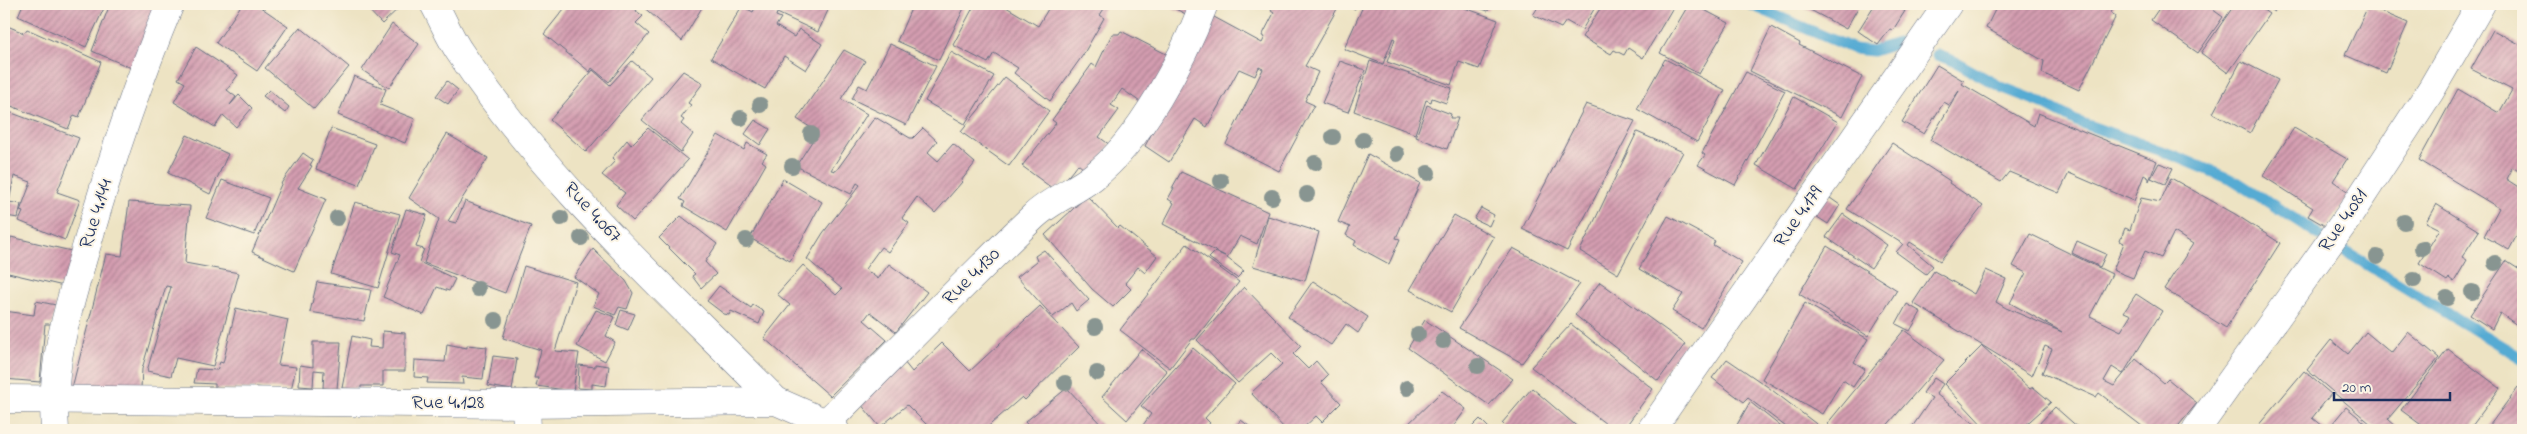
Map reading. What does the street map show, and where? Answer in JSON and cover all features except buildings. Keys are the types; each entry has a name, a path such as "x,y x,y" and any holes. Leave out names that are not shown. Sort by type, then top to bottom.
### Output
{"street":[{"name":"Rue 4.144","path":"55,430 53,400 56,361 96,212 153,45 170,4"},
{"name":"Rue 4.067","path":"434,4 460,53 537,155 621,245 776,401"},
{"name":"Rue 4.130","path":"831,426 1035,215 1093,177 1126,143 1158,98 1193,32 1204,4"},
{"name":"Rue 4.179","path":"1651,430 1948,4"},
{"name":"Rue 4.081","path":"2196,430 2348,217 2431,90 2480,4"},
{"name":"Rue 4.128","path":"4,399 526,404 776,401 831,426"},
{"path":"526,404 527,430"}],"waterway":[{"path":"1749,4 1854,49 1873,51 1898,43"},
{"path":"1937,55 1954,61 2001,87 2040,102 2076,121 2175,156 2237,182 2329,241"},
{"path":"2333,244 2523,359"}]}
